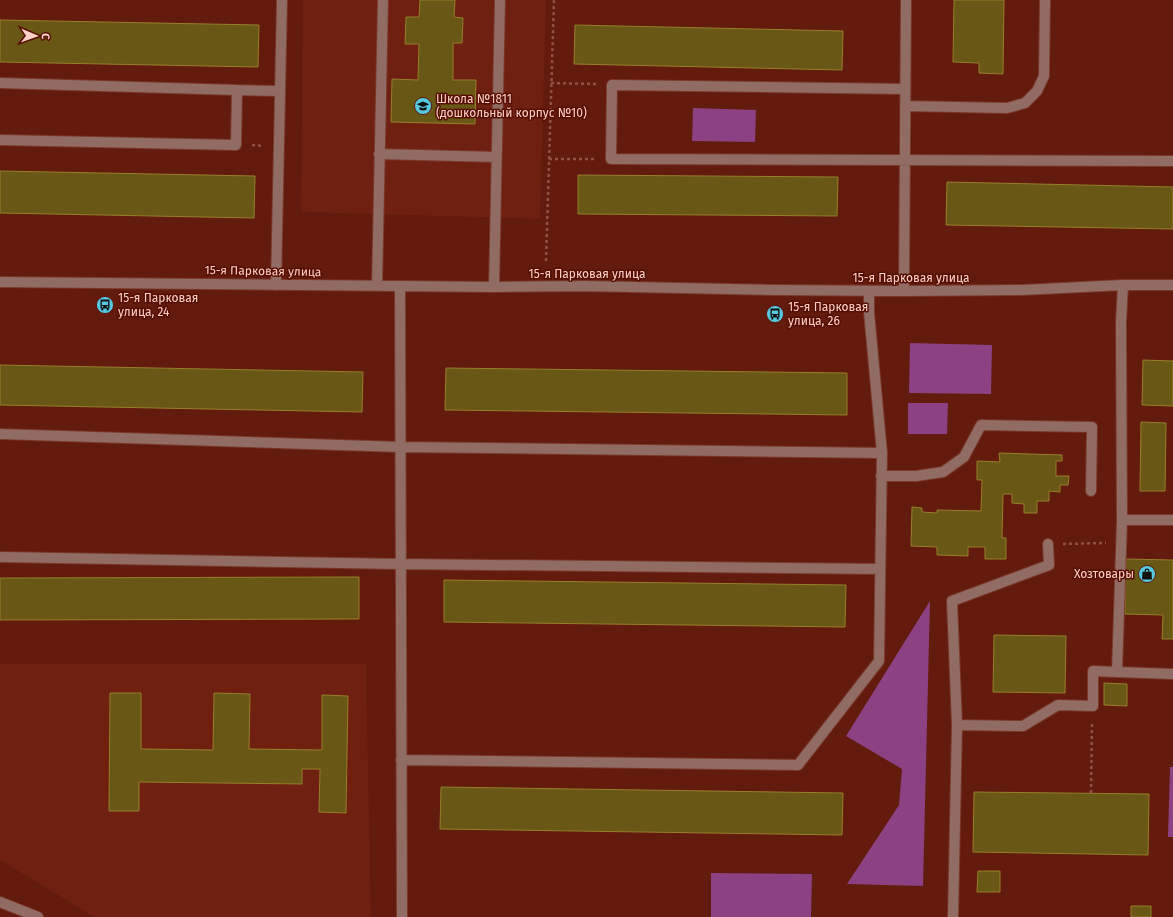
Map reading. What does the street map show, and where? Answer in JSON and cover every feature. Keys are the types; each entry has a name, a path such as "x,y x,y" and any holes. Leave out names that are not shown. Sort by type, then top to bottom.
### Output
{"street":[{"path":"276,285 282,0"},
{"path":"377,286 383,0"},
{"path":"494,287 500,0"},
{"path":"904,291 906,0"},
{"path":"905,106 1007,108 1025,103 1037,91 1044,76 1045,0"},
{"path":"0,83 280,91"},
{"path":"905,90 612,85 611,159 1173,161"},
{"path":"0,140 236,144 237,90"},
{"path":"379,154 496,157"},
{"name":"15-я Парковая улица","path":"0,282 494,287 584,286 869,291 1022,290 1123,285 1173,285"},
{"path":"1117,672 1120,543 1122,520 1121,322 1123,285"},
{"path":"400,286 402,917"},
{"path":"401,760 798,765 879,661 882,453 869,312 869,291"},
{"path":"882,476 916,476 943,472 964,457 981,425 1092,427 1091,491"},
{"path":"0,434 401,447 882,453"},
{"path":"1122,520 1173,520"},
{"path":"953,917 957,724 952,601 1048,565 1048,544"},
{"path":"0,557 401,564 880,569"},
{"path":"957,724 1023,726 1058,705 1093,706 1093,671 1173,674"},
{"path":"0,902 38,917"}],"path":[{"path":"546,261 554,0"},
{"path":"551,83 612,85"},
{"path":"236,144 279,146"},
{"path":"549,159 611,159"},
{"path":"1048,544 1120,543"},
{"path":"1091,793 1093,706"}],"shaded area":[{"name":"Школа №1811 (дошкольный корпус №10)","path":"303,0 546,0 540,219 301,212"},
{"path":"693,108 756,110 755,142 692,141"},
{"path":"910,343 992,345 991,394 909,393"},
{"path":"908,403 948,403 947,434 908,434"},
{"path":"930,601 923,886 847,884 899,805 902,769 846,736"},
{"path":"0,664 366,664 371,917 94,917 0,860"},
{"path":"1170,767 1173,767 1173,837 1168,837"},
{"path":"711,873 812,874 811,917 711,917"}],"building":[{"path":"420,0 455,0 454,17 463,18 462,43 453,43 453,80 476,80 475,124 391,122 392,79 418,80 419,44 405,44 406,17 419,17"},
{"path":"954,0 1004,0 1003,74 979,73 979,63 953,62"},
{"path":"0,20 259,25 258,67 0,62"},
{"path":"575,25 843,31 842,70 574,64"},
{"path":"0,171 255,176 254,218 0,213"},
{"path":"578,175 838,177 837,216 578,214"},
{"path":"947,182 1173,187 1173,229 946,225"},
{"path":"1143,360 1173,361 1173,406 1142,405"},
{"path":"0,365 363,372 362,412 0,405"},
{"path":"446,368 847,373 847,415 445,410"},
{"path":"1141,422 1166,423 1165,491 1140,491"},
{"path":"999,453 1062,455 1062,461 1056,461 1056,476 1069,476 1068,485 1060,485 1060,492 1049,491 1049,501 1037,501 1037,513 1024,513 1024,504 1012,503 1012,494 1003,494 1002,538 1006,538 1006,559 985,559 985,547 968,547 968,556 937,555 937,547 911,546 912,507 922,508 922,512 937,513 937,510 981,511 982,480 977,480 977,461 1000,462"},
{"path":"1126,559 1173,560 1173,639 1162,639 1163,615 1125,614"},
{"path":"359,577 359,619 0,620 0,578"},
{"path":"444,580 846,585 845,627 444,622"},
{"path":"994,635 1066,636 1065,693 993,692"},
{"path":"1104,683 1127,684 1127,706 1104,705"},
{"path":"110,693 141,693 141,749 213,750 214,693 250,694 249,749 322,750 322,695 348,696 346,813 319,812 320,769 302,769 302,784 139,782 139,811 109,811"},
{"path":"441,787 843,793 842,835 440,829"},
{"path":"974,792 1149,794 1148,855 973,852"},
{"path":"978,871 1000,871 1000,892 977,892"},
{"path":"1131,906 1151,906 1151,917 1131,917"}],"place":[{"name":"Школа №1811 (дошкольный корпус №10)","path":"423,106"},
{"name":"15-я Парковая улица, 24","path":"105,305"},
{"name":"15-я Парковая улица, 26","path":"775,314"},
{"name":"Хозтовары","path":"1147,574"}]}
